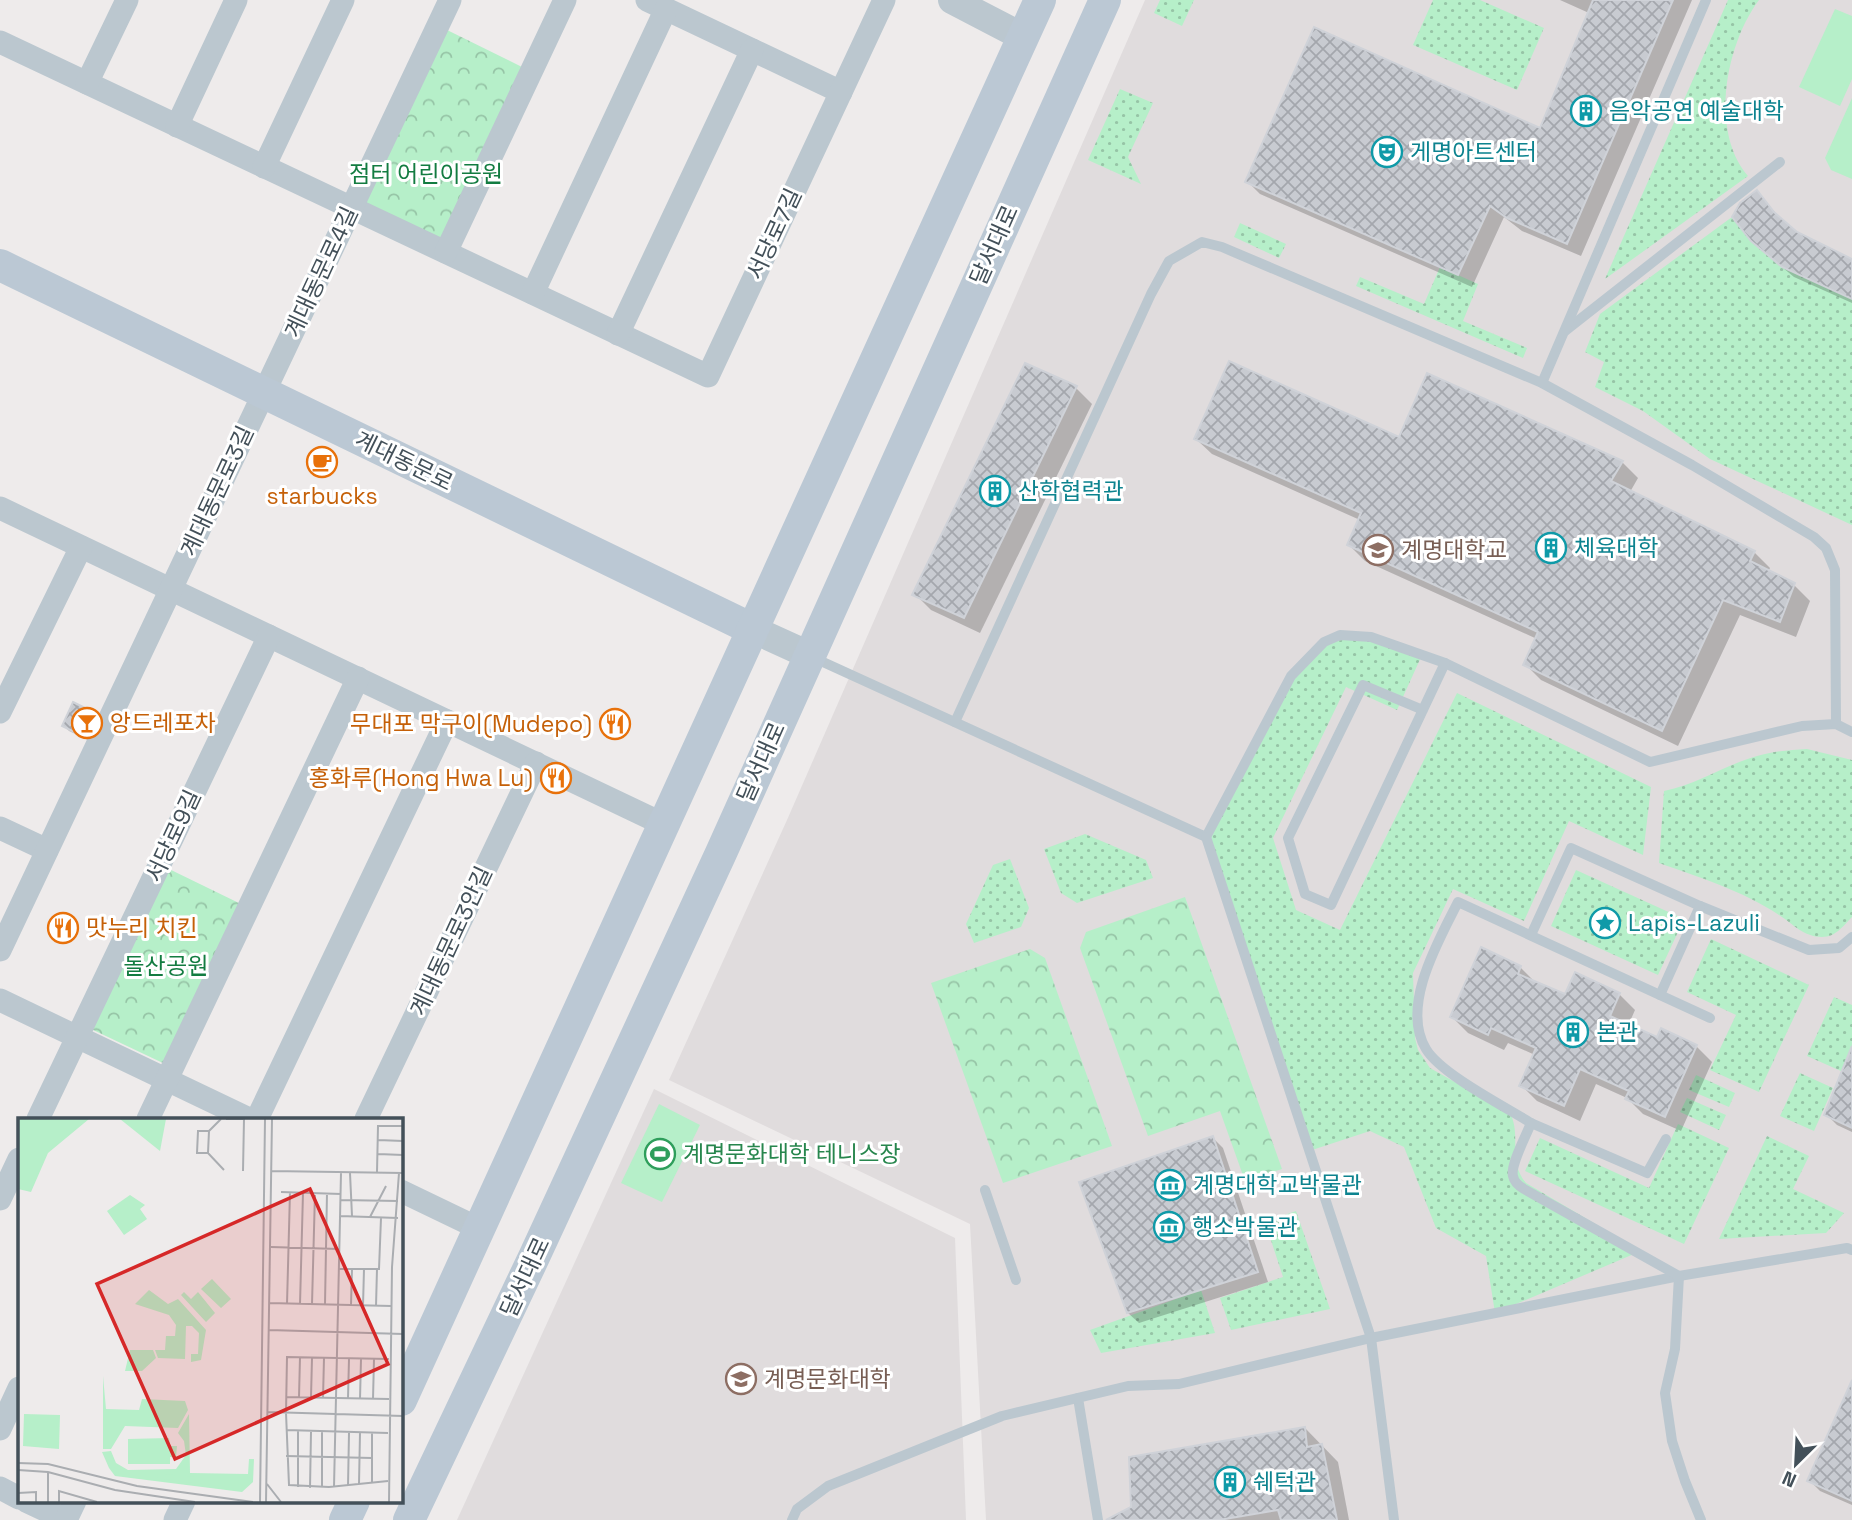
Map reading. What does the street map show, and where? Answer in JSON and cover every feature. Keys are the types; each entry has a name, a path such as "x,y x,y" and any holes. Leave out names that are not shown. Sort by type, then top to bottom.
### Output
{"main road":[{"path":"402,1398 1040,0"},
{"name":"달서대로","path":"409,1520 722,853 1105,0"},
{"name":"계대동문로","path":"0,265 752,629"},
{"path":"345,1520 354,1502"}],"street":[{"path":"88,83 127,0"},
{"path":"177,126 236,0"},
{"path":"264,167 343,0"},
{"name":"계대동문로4길","path":"264,393 450,0"},
{"path":"446,252 565,0"},
{"path":"533,293 657,5 841,92 884,0"},
{"path":"952,0 1023,37"},
{"name":"서당로7길","path":"0,42 708,376 841,92"},
{"path":"618,334 752,50"},
{"name":"계대동문로3길","path":"0,950 264,393"},
{"path":"0,508 665,825"},
{"path":"0,712 81,547"},
{"name":"계대동문로","path":"752,629 809,655"},
{"name":"서당로9길","path":"77,1037 269,636"},
{"path":"148,1118 358,678"},
{"path":"257,1118 447,721"},
{"name":"계대동문로3안길","path":"366,1118 536,763"},
{"path":"0,828 47,850"},
{"path":"0,1000 247,1118"},
{"path":"38,1118 77,1037"},
{"path":"0,1199 18,1161"},
{"path":"402,1191 480,1228"},
{"path":"0,1429 18,1390"},
{"path":"0,1488 18,1497"},
{"path":"28,1502 66,1520 75,1502"},
{"path":"175,1520 184,1502"}],"lane":[{"path":"1542,383 1706,0"},
{"path":"1563,332 1780,162"},
{"path":"955,722 1151,294 1169,261 1202,242 1222,247 1542,383 1692,465 1814,537 1826,548 1835,570 1836,724"},
{"path":"1394,1520 1371,1338 1206,837 1291,676 1324,642 1340,635 1371,636 1445,663 1650,762 1802,726 1836,724 1852,732"},
{"path":"809,655 1206,837"},
{"path":"1423,710 1363,685 1288,838 1305,894 1331,905 1423,710 1445,663"},
{"path":"1531,935 1571,848 1700,906 1809,950 1839,947 1852,937"},
{"path":"1666,1139 1647,1173 1531,1123 1440,1064 1426,1048 1419,1030 1418,1008 1426,968 1458,902 1710,1018"},
{"path":"1660,995 1700,906"},
{"path":"1531,1123 1512,1175 1516,1183 1679,1276"},
{"path":"985,1190 1016,1280"},
{"path":"792,1520 797,1509 828,1486 1002,1416 1128,1386 1179,1384 1371,1338 1679,1276 1847,1248 1852,1250"},
{"path":"1679,1276 1675,1349 1665,1393 1672,1441 1701,1520"},
{"path":"1077,1398 1098,1520"}],"shaded area":[{"name":"계명대학교","path":"1145,0 1852,0 1852,1520 986,1520 970,1224 669,1080 787,820"},
{"name":"계명문화대학","path":"654,1089 955,1238 966,1520 457,1520"}],"green space":[{"path":"1160,0 1194,0 1182,26 1154,13"},
{"path":"1433,0 1480,0 1544,28 1517,90 1413,45"},
{"path":"1728,0 1759,0 1747,18 1738,40 1727,88 1729,136 1736,157 1748,176 1605,279"},
{"path":"1835,9 1852,16 1852,79 1840,106 1799,87"},
{"name":"점터 어린이공원","path":"445,29 526,69 444,245 359,205"},
{"path":"1120,89 1153,103 1128,157 1141,184 1088,160"},
{"path":"1852,98 1852,179 1831,170 1825,158"},
{"path":"1732,217 1751,241 1782,267 1852,299 1852,525 1710,459 1643,411 1595,387 1604,362 1585,352 1600,314"},
{"path":"1240,223 1286,244 1279,258 1234,237"},
{"path":"1440,267 1478,284 1463,321 1527,348 1523,358 1356,286 1360,277 1424,304"},
{"path":"1371,637 1422,655 1397,710 1346,687 1273,838 1296,910 1340,930 1457,693 1651,787 1643,855 1569,821 1524,921 1453,889 1413,973 1415,1038 1418,1050 1430,1068 1510,1113 1515,1130 1517,1166 1526,1183 1641,1251 1495,1313 1486,1256 1436,1228 1404,1147 1370,1131 1309,1151 1206,837 1291,676 1324,642"},
{"path":"1807,749 1852,760 1852,917 1827,937 1804,932 1765,906 1736,892 1659,863 1664,791 1757,756"},
{"path":"1085,834 1146,860 1153,878 1077,903 1061,893 1044,849"},
{"path":"1010,859 1029,908 1021,927 974,943 966,924 993,865"},
{"name":"돌산공원","path":"167,868 243,905 165,1064 89,1028"},
{"path":"1576,870 1684,919 1658,975 1551,926"},
{"path":"1185,897 1282,1169 1245,1181 1220,1111 1148,1136 1080,948 1086,932"},
{"path":"1711,939 1809,985 1759,1092 1710,1070 1736,1015 1687,992"},
{"path":"1030,949 1045,958 1112,1146 1003,1183 931,983"},
{"path":"1834,997 1852,1005 1852,1046 1841,1071 1807,1056"},
{"path":"1800,1073 1833,1088 1814,1131 1780,1116"},
{"path":"1696,1075 1735,1093 1729,1107 1689,1090"},
{"path":"1687,1098 1726,1115 1719,1130 1680,1112"},
{"name":"계명문화대학 테니스장","path":"659,1104 700,1125 662,1202 621,1183"},
{"path":"1678,1124 1729,1148 1684,1244 1525,1171 1540,1138 1649,1188"},
{"path":"1767,1136 1809,1156 1793,1189 1844,1213 1826,1233 1719,1239"},
{"path":"1296,1211 1330,1309 1231,1330 1220,1298 1283,1277 1265,1222"},
{"path":"1201,1290 1215,1333 1101,1353 1090,1330"}],"building":[{"name":"게명아트센터","path":"1593,0 1673,0 1567,244 1507,218 1490,206 1458,275 1245,182 1314,27 1540,128"},
{"path":"1757,190 1774,212 1797,232 1852,259 1852,299 1782,267 1751,241 1732,217 1740,203"},
{"name":"체육대학","path":"1229,361 1399,437 1427,373 1623,461 1611,481 1755,551 1750,561 1795,583 1780,622 1723,600 1662,731 1523,665 1538,632 1347,545 1361,513 1194,439"},
{"name":"산학협력관","path":"1025,363 1077,386 964,618 912,595"},
{"path":"73,702 97,714 85,737 62,726"},
{"name":"본관","path":"1481,947 1521,966 1518,974 1565,994 1575,972 1620,993 1610,1016 1657,1037 1661,1028 1697,1045 1665,1117 1625,1099 1629,1091 1580,1069 1564,1106 1519,1086 1536,1048 1491,1028 1488,1035 1450,1017"},
{"path":"1852,1046 1852,1128 1824,1115"},
{"name":"행소박물관","path":"1213,1136 1258,1272 1127,1313 1079,1182"},
{"path":"1852,1380 1852,1501 1807,1481"},
{"name":"쉐턱관","path":"1305,1427 1307,1447 1322,1444 1337,1520 1281,1520 1278,1510 1219,1520 1106,1520 1131,1507 1129,1457"}],"place":[{"name":"음악공연 예술대학","path":"1586,111"},
{"name":"게명아트센터","path":"1387,152"},
{"name":"starbucks","path":"322,462"},
{"name":"산학협력관","path":"995,491"},
{"name":"체육대학","path":"1551,548"},
{"name":"계명대학교","path":"1378,550"},
{"name":"앙드레포차","path":"87,723"},
{"name":"무대포 막구이(Mudepo)","path":"615,724"},
{"name":"홍화루(Hong Hwa Lu)","path":"556,778"},
{"name":"Lapis-Lazuli","path":"1605,923"},
{"name":"맛누리 치킨","path":"63,928"},
{"name":"본관","path":"1573,1032"},
{"name":"계명문화대학 테니스장","path":"660,1154"},
{"name":"계명대학교박물관","path":"1170,1185"},
{"name":"행소박물관","path":"1169,1227"},
{"name":"계명문화대학","path":"741,1379"},
{"name":"쉐턱관","path":"1230,1482"}]}
